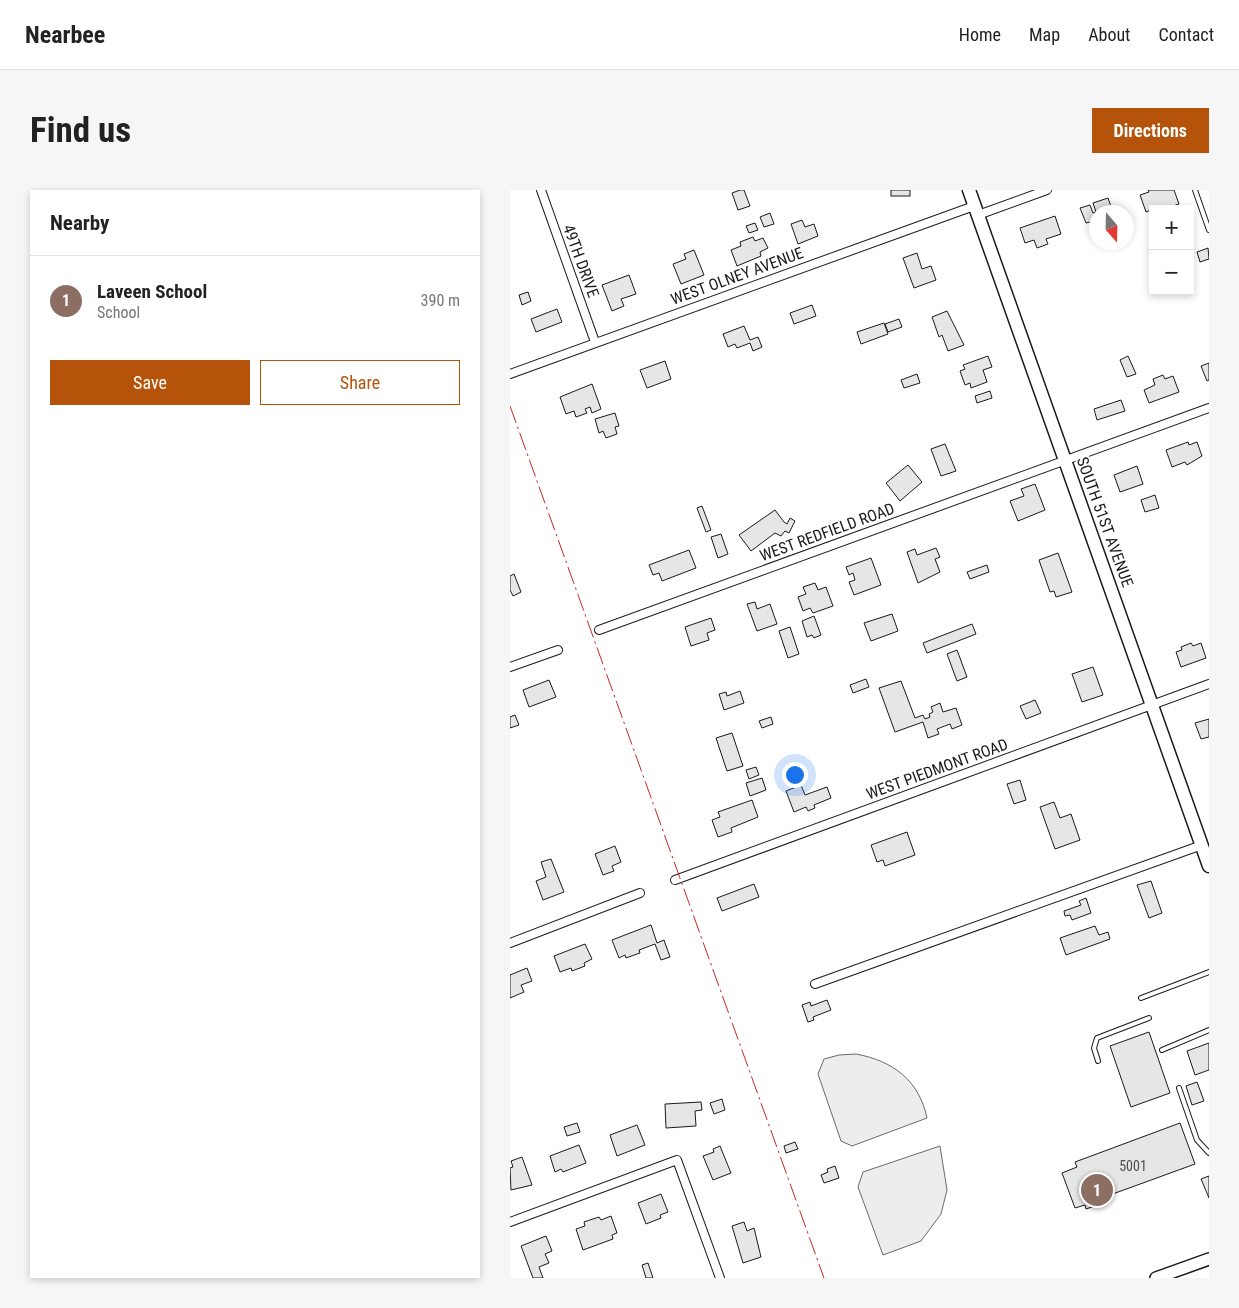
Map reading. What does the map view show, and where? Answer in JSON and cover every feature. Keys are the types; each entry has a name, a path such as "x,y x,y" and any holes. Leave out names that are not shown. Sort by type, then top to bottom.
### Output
{"main road":[{"name":"SOUTH 51ST AVENUE","path":"969,190 1209,866"},
{"path":"1156,1278 1209,1259"}],"street":[{"name":"49TH DRIVE","path":"541,190 595,342"},
{"name":"WEST OLNEY AVENUE","path":"510,374 595,342 976,210 1047,190"},
{"name":"WEST REDFIELD ROAD","path":"599,630 1209,408"},
{"path":"510,667 558,650"},
{"name":"WEST PIEDMONT ROAD","path":"675,880 1209,684"},
{"path":"815,984 1202,845"},
{"path":"510,943 640,893"},
{"path":"510,1222 677,1160 720,1278"}],"lane":[{"path":"1194,190 1209,230"},
{"path":"1141,998 1209,972"},
{"path":"1098,1061 1094,1048 1097,1038 1149,1018"},
{"path":"1162,1050 1209,1030"},
{"path":"1179,1088 1197,1140 1209,1153"}],"shaded area":[{"path":"856,1054 882,1062 902,1074 918,1093 927,1118 852,1146 841,1141 818,1074 824,1059 839,1055"},
{"path":"940,1146 947,1190 941,1214 921,1241 883,1255 858,1187 863,1172"}],"building":[{"path":"744,190 750,206 738,210 732,193"},
{"path":"891,190 910,190 910,196 891,196"},
{"path":"1148,190 1174,190 1179,204 1149,205 1149,211 1146,212 1140,195 1149,192"},
{"path":"1108,198 1110,205 1094,205 1093,203"},
{"path":"1089,205 1089,222 1086,223 1080,208"},
{"path":"770,213 774,224 764,227 760,217"},
{"path":"1055,216 1061,234 1046,239 1048,244 1037,248 1034,240 1025,243 1020,228"},
{"path":"802,220 805,227 814,224 818,236 798,244 791,224"},
{"path":"755,223 758,230 749,233 746,226"},
{"path":"753,237 755,241 763,238 768,248 760,252 761,256 737,266 731,250 741,246 740,242"},
{"path":"1208,248 1209,259 1200,262 1197,252"},
{"path":"694,250 704,275 681,284 673,264 686,259 684,254"},
{"path":"917,253 922,269 931,266 936,280 914,288 903,258"},
{"path":"629,275 636,294 621,299 624,306 612,311 602,285"},
{"path":"528,292 531,301 522,305 519,295"},
{"path":"812,305 816,316 794,324 790,313"},
{"path":"557,309 562,322 536,332 531,319"},
{"path":"947,311 964,345 948,351 942,335 939,337 932,317"},
{"path":"899,319 902,327 888,332 885,324"},
{"path":"884,323 888,334 861,344 857,332"},
{"path":"744,326 750,340 758,337 762,347 753,351 750,343 737,348 735,344 728,347 723,334"},
{"path":"988,356 992,367 983,370 987,382 971,388 970,383 965,385 960,371 965,369 963,365"},
{"path":"1128,356 1136,374 1127,377 1120,360"},
{"path":"665,361 671,379 647,388 640,370"},
{"path":"1209,363 1209,380 1207,381 1201,366"},
{"path":"917,374 920,383 904,388 901,380"},
{"path":"1163,375 1165,379 1173,376 1179,392 1149,403 1144,390 1155,385 1153,379"},
{"path":"592,384 601,409 592,413 590,407 585,409 587,413 576,417 574,411 566,414 560,397"},
{"path":"990,391 992,398 977,403 975,396"},
{"path":"1121,400 1125,411 1097,420 1094,409"},
{"path":"615,413 619,426 615,427 617,434 606,438 603,431 599,433 595,419"},
{"path":"1188,442 1189,445 1197,442 1202,456 1187,465 1185,462 1172,467 1166,450"},
{"path":"945,444 956,471 941,476 931,449"},
{"path":"908,465 922,482 900,501 886,483"},
{"path":"1137,466 1143,484 1120,492 1114,475"},
{"path":"1035,484 1045,510 1018,521 1010,501 1024,496 1021,489"},
{"path":"1155,495 1159,508 1145,512 1141,500"},
{"path":"702,506 711,530 706,532 697,508"},
{"path":"775,510 787,524 790,518 795,521 789,533 785,531 781,536 775,533 751,551 739,535"},
{"path":"721,534 728,554 718,558 711,537"},
{"path":"936,548 940,557 935,559 940,572 918,583 907,552 915,549 917,555"},
{"path":"689,550 696,568 662,581 659,573 653,575 649,565"},
{"path":"1058,553 1072,592 1056,597 1054,591 1050,592 1039,560"},
{"path":"871,558 881,585 854,595 849,582 855,580 853,573 849,575 846,567"},
{"path":"987,565 989,572 970,579 967,572"},
{"path":"514,574 521,592 513,596 510,590 510,576"},
{"path":"815,583 818,590 826,587 833,606 813,613 810,608 803,611 798,597 806,594 803,587"},
{"path":"755,602 757,609 770,604 777,624 757,631 747,604"},
{"path":"892,614 898,631 871,641 864,623"},
{"path":"814,616 821,635 814,638 812,635 807,637 802,621"},
{"path":"711,618 715,630 707,633 709,640 691,646 685,627"},
{"path":"972,624 976,634 927,653 923,643"},
{"path":"790,627 799,654 788,658 779,631"},
{"path":"1191,643 1193,646 1201,643 1206,658 1181,667 1176,652 1182,650 1181,647"},
{"path":"957,650 967,677 957,681 947,654"},
{"path":"1093,667 1103,695 1082,702 1072,674"},
{"path":"866,679 869,687 853,693 850,685"},
{"path":"549,680 556,697 529,707 523,690"},
{"path":"901,681 915,718 923,715 925,719 930,717 929,714 933,712 931,707 940,703 943,712 956,708 962,725 952,729 950,724 937,729 939,734 928,738 923,722 895,732 879,688"},
{"path":"740,691 744,703 724,710 719,694 726,692 727,696"},
{"path":"1035,700 1041,713 1026,719 1020,706"},
{"path":"515,715 519,725 510,728 510,717"},
{"path":"771,717 773,724 762,728 759,721"},
{"path":"1209,719 1209,737 1201,739 1195,723"},
{"path":"732,733 743,766 727,771 716,738"},
{"path":"756,767 759,775 749,779 746,770"},
{"path":"762,778 766,790 750,796 746,783"},
{"path":"1020,780 1026,800 1014,804 1007,784"},
{"path":"801,785 805,795 827,787 831,798 814,805 815,808 808,811 806,807 794,812 786,791"},
{"path":"752,800 758,817 731,828 732,832 718,837 712,820 720,817 718,812"},
{"path":"1054,802 1060,818 1071,814 1080,840 1055,849 1040,807"},
{"path":"907,832 915,855 885,866 883,860 877,862 871,845"},
{"path":"615,846 621,862 612,866 614,871 603,875 595,854"},
{"path":"551,859 564,892 543,900 536,881 546,877 541,862"},
{"path":"1151,881 1162,913 1149,918 1137,885"},
{"path":"754,884 759,897 722,911 717,898"},
{"path":"1086,898 1091,913 1072,920 1070,915 1065,916 1064,911 1081,905 1079,901"},
{"path":"651,925 657,943 664,940 670,957 661,960 655,944 639,950 640,953 626,958 625,955 619,958 612,940"},
{"path":"1095,926 1099,935 1108,932 1110,939 1066,955 1060,938"},
{"path":"585,944 592,959 584,963 585,966 572,971 571,968 560,972 554,956"},
{"path":"527,968 532,981 521,985 524,992 510,998 510,975"},
{"path":"827,1000 831,1010 813,1017 814,1020 808,1022 802,1005 810,1002 811,1006"},
{"path":"1149,1032 1170,1093 1131,1107 1110,1046"},
{"path":"1209,1043 1209,1070 1195,1075 1187,1051"},
{"path":"1197,1082 1204,1101 1192,1105 1186,1086"},
{"path":"722,1099 725,1110 714,1114 710,1103"},
{"path":"701,1102 702,1110 695,1111 696,1126 666,1128 665,1104"},
{"path":"577,1123 580,1132 567,1136 564,1127"},
{"path":"1180,1123 1195,1164 1099,1199 1101,1204 1086,1209 1085,1205 1075,1208 1062,1173 1077,1167 1075,1162"},
{"path":"637,1125 645,1145 617,1156 610,1135"},
{"path":"795,1142 798,1149 786,1153 784,1146"},
{"path":"579,1145 586,1163 563,1172 561,1169 555,1172 550,1156"},
{"path":"720,1146 731,1173 713,1180 703,1156 714,1152 713,1149"},
{"path":"522,1157 532,1185 511,1190 510,1168 513,1167 511,1161"},
{"path":"835,1166 839,1178 824,1183 821,1175 828,1172 827,1169"},
{"path":"1209,1176 1209,1198 1201,1179"},
{"path":"661,1194 668,1212 660,1215 661,1218 646,1224 638,1203"},
{"path":"611,1216 617,1233 612,1235 613,1239 583,1250 576,1229 585,1226 584,1222 599,1217 601,1220"},
{"path":"744,1222 747,1231 754,1228 761,1257 743,1263 732,1226"},
{"path":"546,1236 552,1251 545,1254 549,1263 539,1267 543,1278 533,1278 521,1246"},
{"path":"648,1263 653,1278 646,1278 642,1265"}],"power":[{"path":"510,406 824,1278"}],"place":[{"name":"Laveen School","path":"1097,1190"}]}
